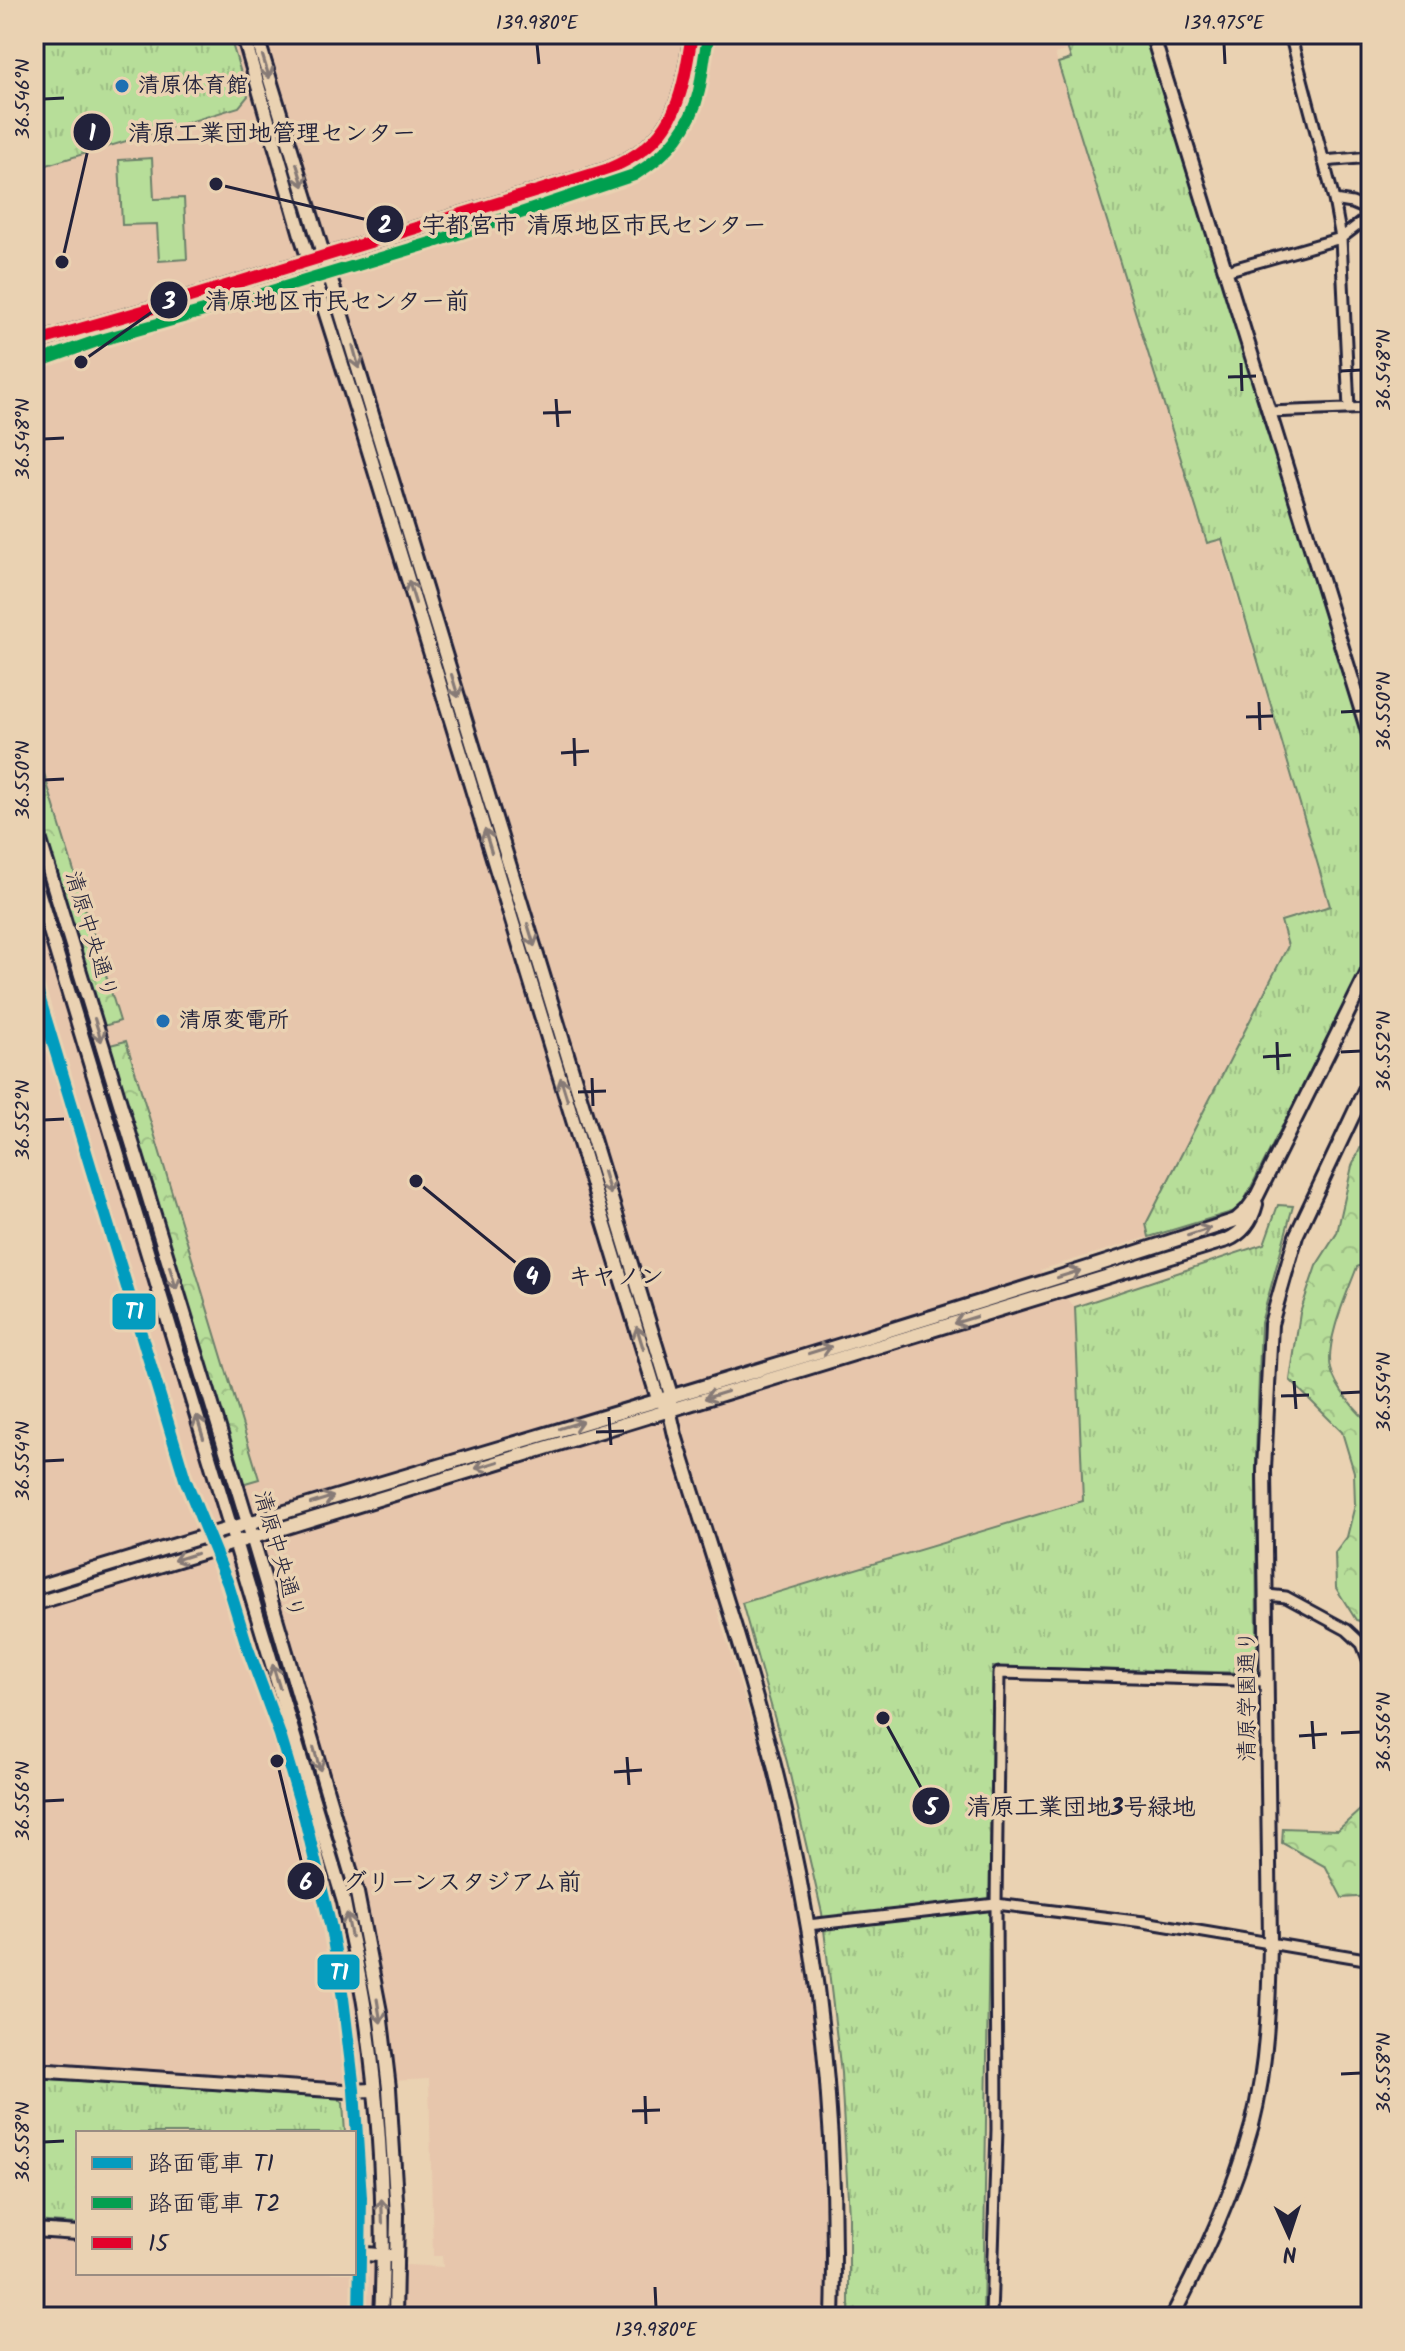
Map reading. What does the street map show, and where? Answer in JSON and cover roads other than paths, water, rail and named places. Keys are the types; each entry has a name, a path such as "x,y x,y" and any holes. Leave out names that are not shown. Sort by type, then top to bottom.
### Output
{"street":[{"path":"243,34 309,260 669,1409 764,1728 788,1822 808,1925 824,2044 833,2188 833,2317"},
{"path":"256,34 325,255 665,1397"},
{"path":"34,342 606,170 639,154 664,130 684,83 692,34"},
{"path":"1152,34 1371,741"},
{"path":"1290,34 1334,200 1341,238 1349,409"},
{"path":"1323,161 1371,157"},
{"path":"1226,271 1341,238 1371,213 1352,203 1334,200"},
{"path":"1269,412 1371,408"},
{"name":"清原中央通り","path":"34,821 357,1893 380,2012 389,2088 396,2189 395,2317"},
{"name":"清原中央通り","path":"34,878 344,1902 366,2014 375,2090 383,2255 381,2317"},
{"path":"34,1588 1236,1220 1257,1196 1371,966"},
{"name":"清原学園通り","path":"1172,2317 1205,2254 1234,2180 1252,2125 1262,2070 1270,1942 1264,1470 1271,1324 1296,1236 1371,1077"},
{"path":"34,1604 1227,1240 1245,1227 1257,1196"},
{"path":"1267,1595 1286,1597 1347,1630 1362,1644 1371,1667"},
{"path":"991,2317 997,2130 999,1673 1267,1681"},
{"path":"808,1925 996,1904 1144,1922 1371,1960"},
{"path":"34,2070 345,2091 375,2090"},
{"path":"34,2230 76,2233"},
{"path":"356,2253 397,2256"}],"tram line":[{"name":"T2","path":"34,363 94,342 434,242 634,175 667,150 690,117 699,91 709,34"},
{"name":"T1","path":"34,980 185,1479 228,1584 305,1819 331,1928 354,2090 361,2198 359,2317"},
{"path":"252,1644 263,1686"}],"place":[{"name":"清原体育館","path":"122,86"},
{"name":"宇都宮市 清原地区市民センター","path":"216,184"},
{"name":"清原工業団地管理センター","path":"62,262"},
{"name":"清原地区市民センター前","path":"81,362"},
{"name":"清原変電所","path":"163,1021"},
{"name":"キヤノン","path":"416,1181"},
{"name":"清原工業団地3号緑地","path":"883,1718"},
{"name":"グリーンスタジアム前","path":"277,1761"}]}
